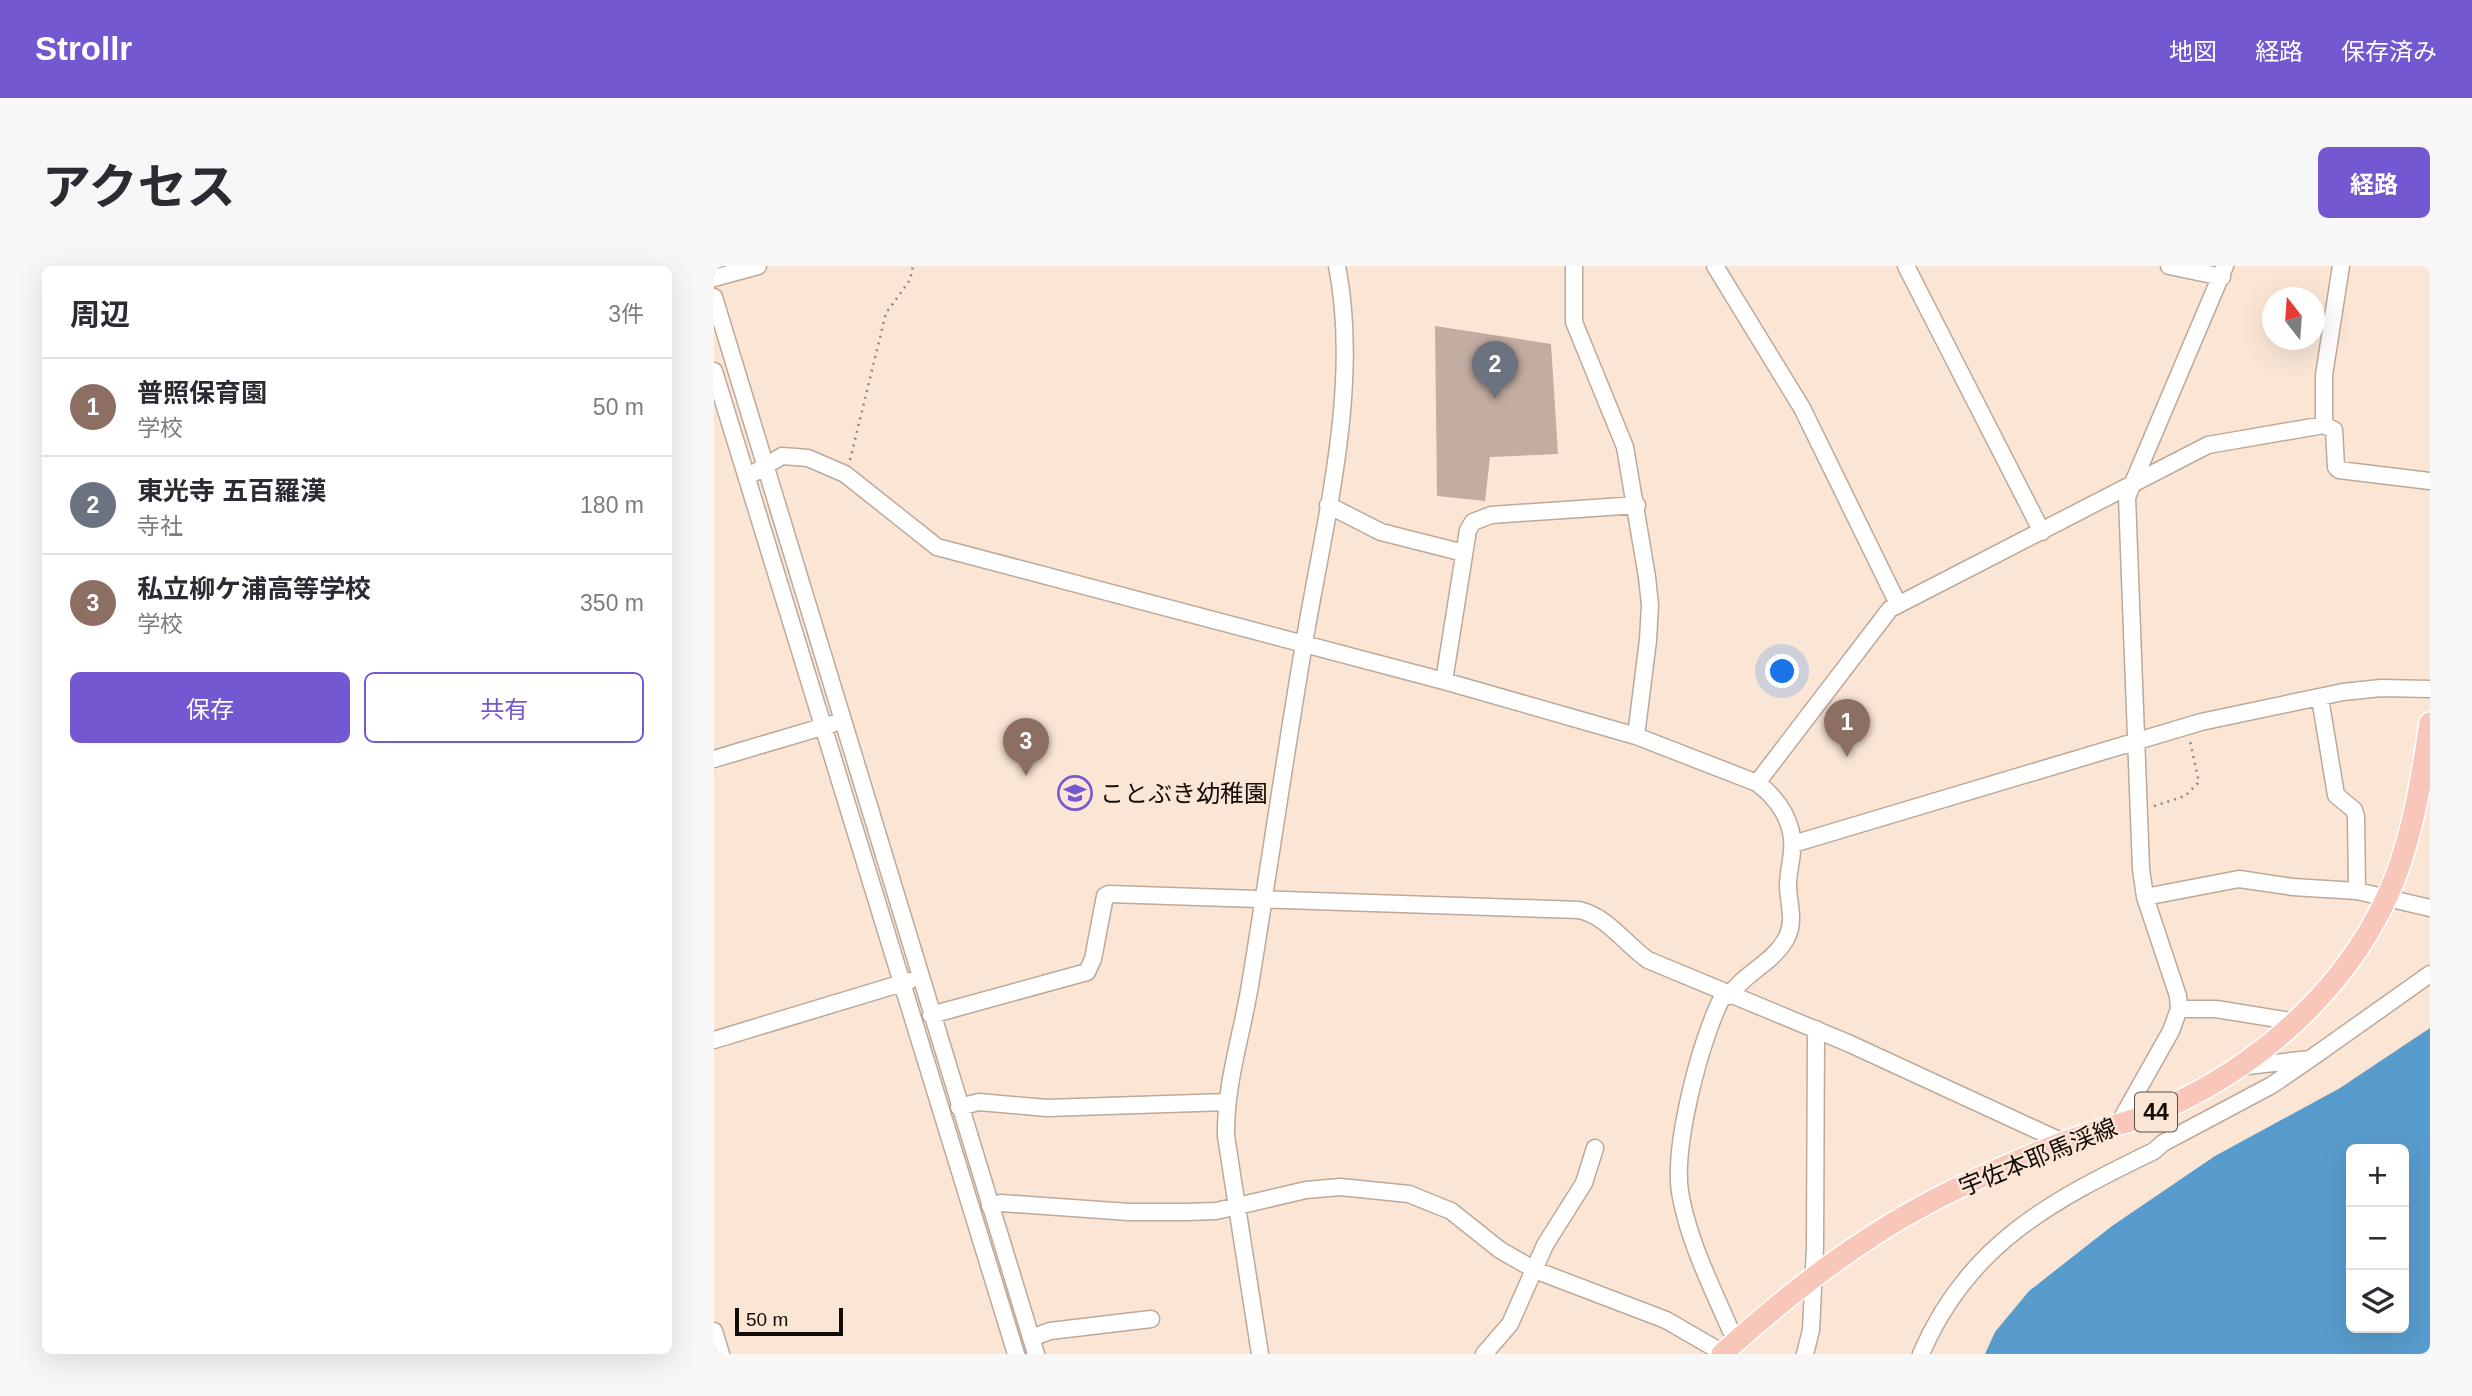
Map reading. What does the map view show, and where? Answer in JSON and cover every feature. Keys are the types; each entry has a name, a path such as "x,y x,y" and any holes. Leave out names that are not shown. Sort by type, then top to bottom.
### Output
{"main road":[{"name":"宇佐本耶馬渓線","path":"1727,1349 1813,1278 1898,1219 1971,1182 2065,1143 2179,1101 2267,1048 2296,1022 2352,958 2387,897 2411,830 2430,723"}],"street":[{"path":"714,278 758,266"},
{"path":"1260,1354 1226,1136 1227,1102 1248,1003 1303,645 1328,505 1346,369 1346,327 1337,266"},
{"path":"1574,266 1574,322 1580,343 1618,426 1637,505 1650,606 1636,736"},
{"path":"1715,266 1802,408 1898,604"},
{"path":"1906,266 2042,532"},
{"path":"2118,1125 2171,1031 2179,1009 2178,996 2146,897 2137,810 2129,487 2223,272 2169,266"},
{"path":"2324,425 2324,375 2341,266"},
{"path":"714,297 919,978 1036,1354"},
{"path":"714,371 1016,1354"},
{"path":"1757,783 1794,730 1856,656 1880,618 1898,604 2208,445 2324,425 2334,430 2336,467 2339,470 2430,481"},
{"path":"747,477 782,456 808,458 845,474 937,547 1444,681 1636,736 1757,783 1771,793 1785,814 1793,844 1788,886 1789,932 1770,960 1726,995 1695,1069 1680,1170 1680,1190 1697,1252 1730,1329 1727,1349 1666,1321 1535,1270 1500,1250 1451,1211 1409,1194 1340,1187 1306,1190 1216,1212 1129,1212 1001,1203 990,1206"},
{"path":"1328,505 1381,532 1464,553"},
{"path":"1444,681 1468,530 1481,517 1637,505"},
{"path":"1793,844 2185,726 2360,690 2430,689"},
{"path":"2320,698 2336,795 2354,810 2356,817 2357,891"},
{"path":"714,759 841,721"},
{"path":"2146,897 2239,879 2293,887 2357,891 2430,908"},
{"path":"931,1015 1087,972 1095,951 1105,896 1109,894 1579,910 1602,920 1623,942 1648,960 1726,995 1816,1029 2065,1143"},
{"path":"1921,1354 1936,1318 1958,1286 2018,1227 2076,1189 2154,1151 2163,1143 2272,1085 2430,974"},
{"path":"714,1040 919,978"},
{"path":"2179,1009 2224,1010 2296,1022"},
{"path":"1805,1354 1811,1330 1813,1278 1816,1029"},
{"path":"2238,1067 2310,1059"},
{"path":"959,1107 979,1102 1059,1108 1227,1102"},
{"path":"1484,1354 1510,1324 1545,1245 1584,1183 1595,1148"},
{"path":"1031,1338 1050,1331 1151,1319"},
{"path":"714,1331 721,1354"}],"path":[{"path":"845,474 854,450 886,313 910,280 913,266"},
{"path":"2137,810 2185,796 2199,782 2185,726"}],"water":[{"path":"2430,1028 2430,1354 1985,1354 1995,1332 2029,1291 2112,1226 2215,1156 2340,1088"}],"building":[{"path":"1435,326 1551,344 1558,454 1490,457 1485,501 1437,496"}],"place":[{"name":"東光寺 五百羅漢","path":"1495,399"},
{"name":"普照保育園","path":"1847,757"},
{"name":"私立柳ケ浦高等学校","path":"1026,776"},
{"name":"ことぶき幼稚園","path":"1075,793"}]}
